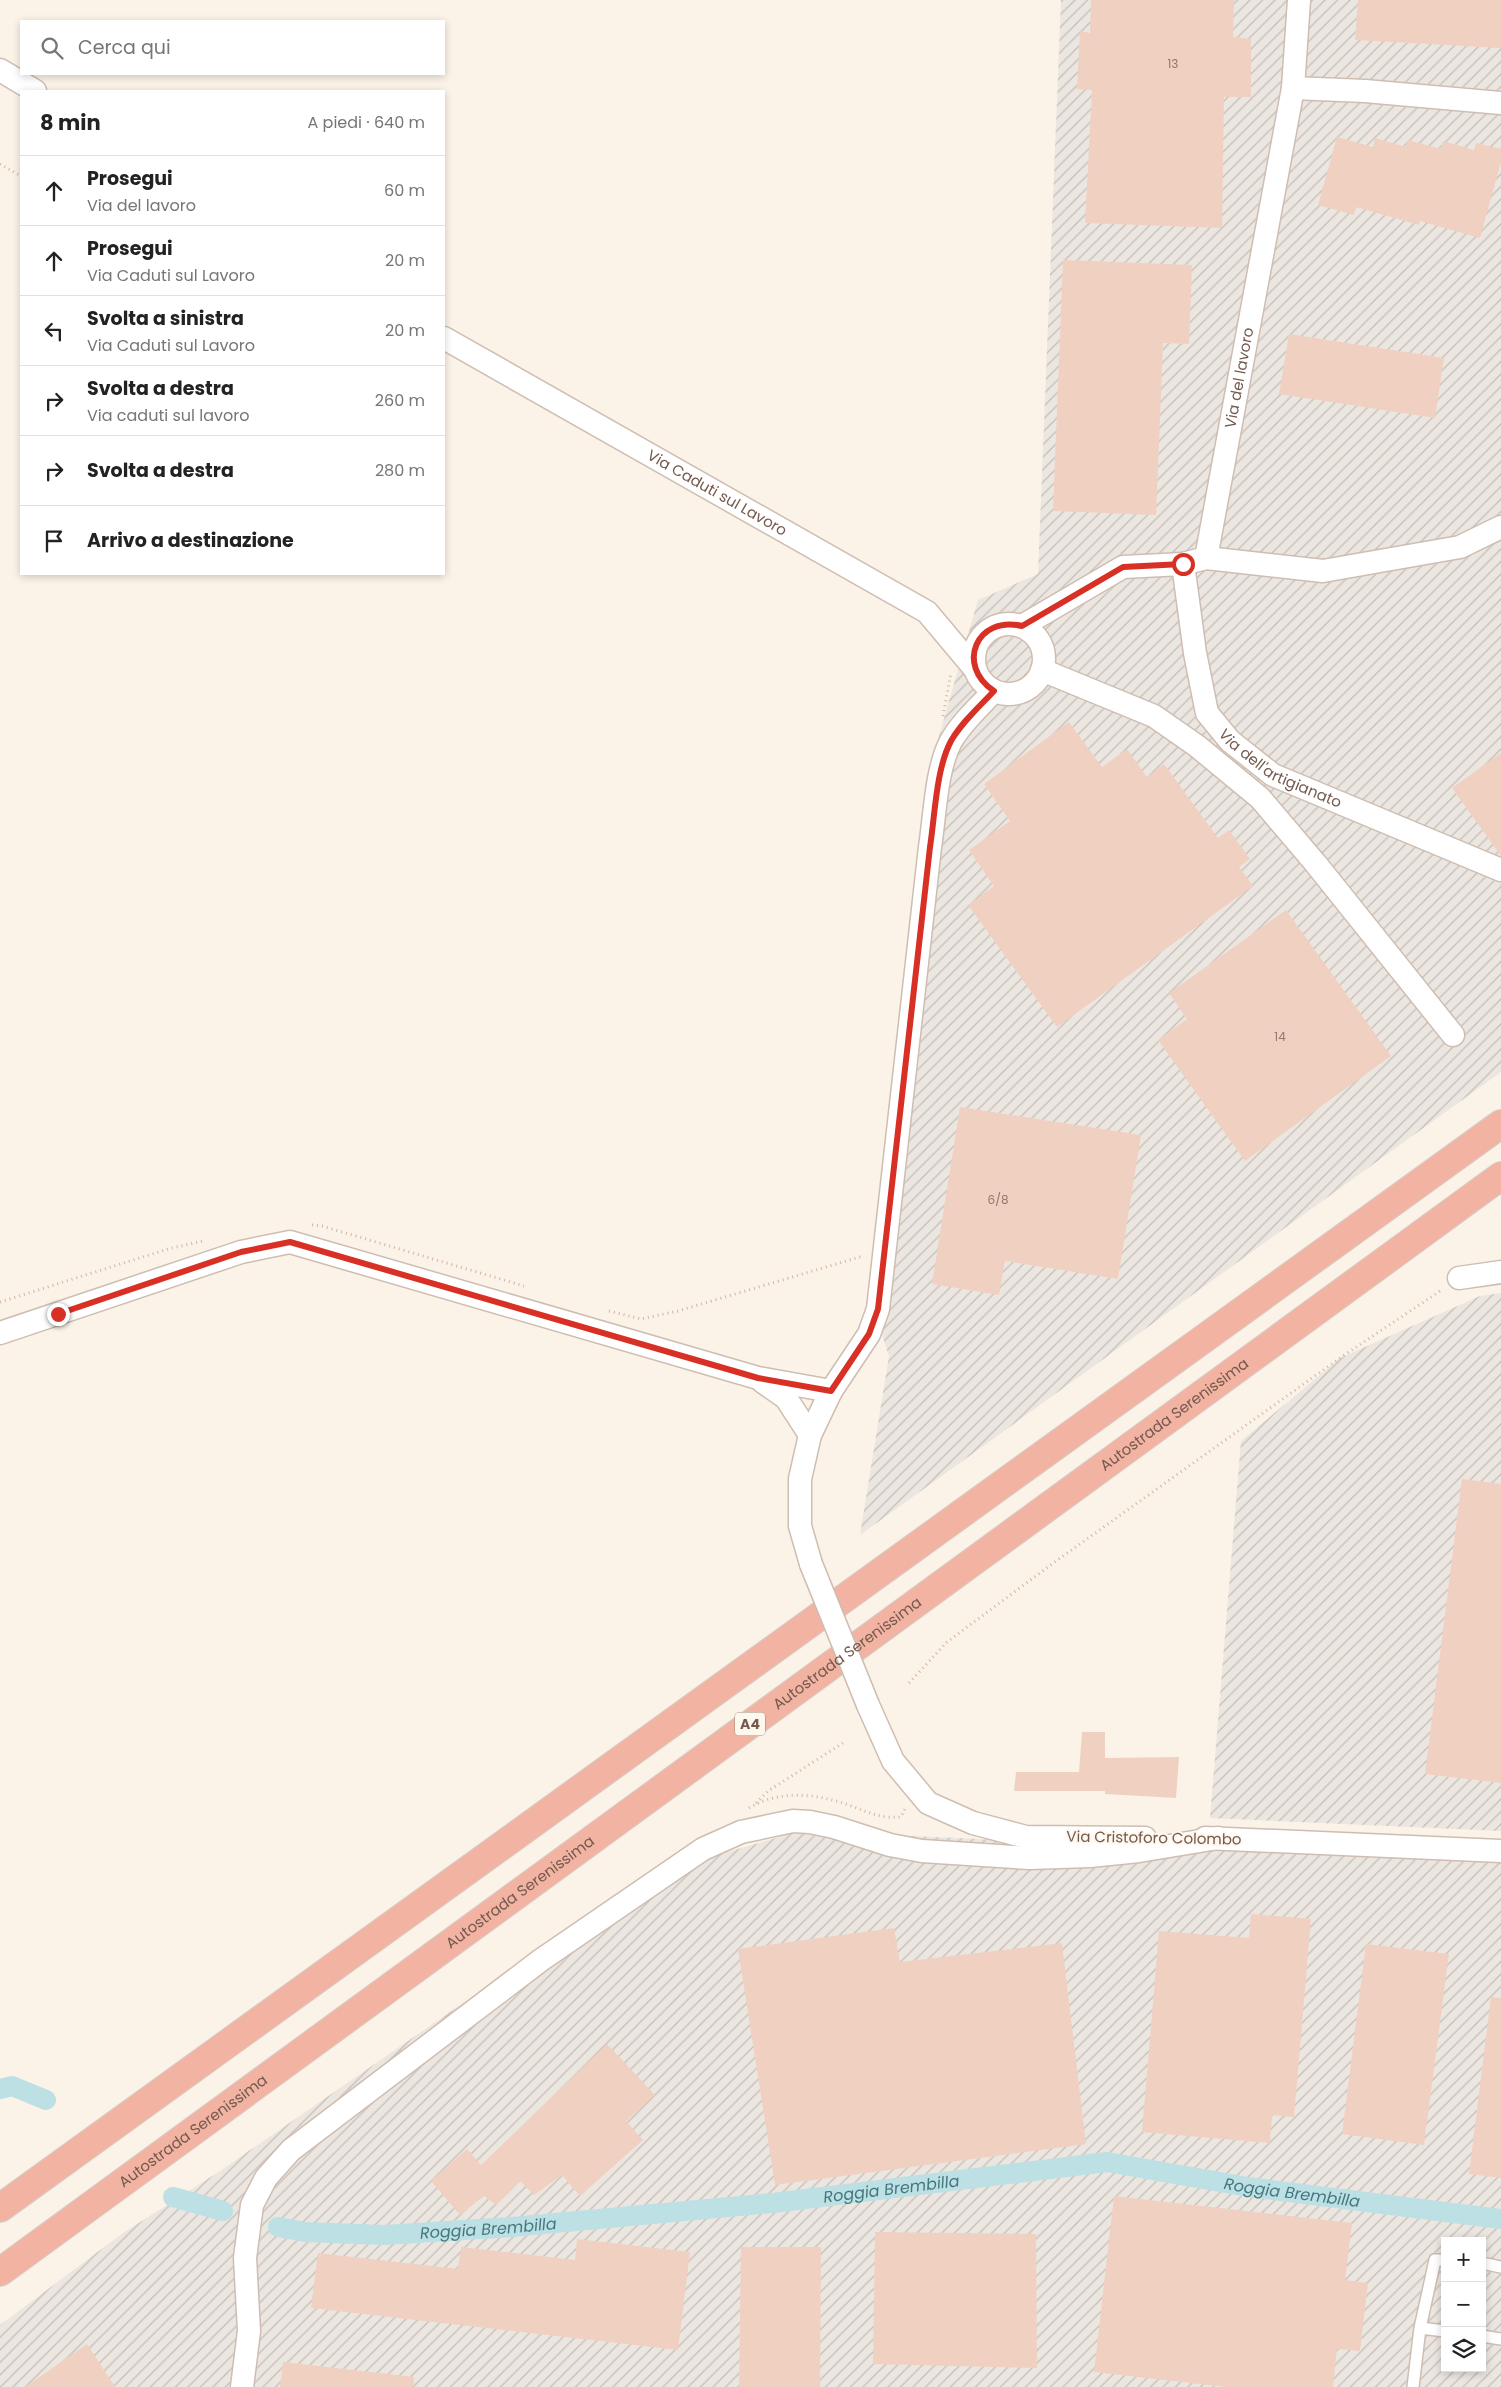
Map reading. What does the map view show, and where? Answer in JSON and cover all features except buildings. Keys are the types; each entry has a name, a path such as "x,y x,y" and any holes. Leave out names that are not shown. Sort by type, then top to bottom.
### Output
{"highway":[{"path":"0,2208 1501,1124"},
{"name":"Autostrada Serenissima","path":"0,2272 1501,1176"}],"street":[{"name":"Via del lavoro","path":"1206,558 1293,88 1299,0"},
{"path":"0,70 33,90"},
{"path":"1293,88 1365,90 1501,103"},
{"name":"Via Caduti sul Lavoro","path":"445,339 927,612 974,668 982,681 994,691"},
{"path":"1022,626 1123,567 1183,564 1206,558 1323,571 1460,546 1501,527"},
{"name":"Via dell'artigianato","path":"1183,564 1195,653 1207,713 1230,741 1273,775 1501,870"},
{"path":"0,1333 241,1252 290,1242 758,1378 831,1391 869,1334 878,1309 930,847 942,770 950,742 960,727 994,691 1012,693 1028,688 1037,680 1042,670 1044,654 1038,639 1022,626 1012,623 1000,624 986,632 976,645 973,656 974,668"},
{"path":"1042,670 1154,716 1197,746 1260,798 1316,864 1453,1035"},
{"path":"1459,1278 1501,1272"},
{"path":"758,1378 786,1398 810,1435"},
{"name":"Via Cristoforo Colombo","path":"831,1391 810,1435 800,1479 800,1526 811,1564 868,1705 893,1761 928,1803 973,1823 1026,1837 1218,1838 1501,1851"},
{"path":"242,2387 248,2331 245,2258 252,2205 266,2178 291,2150 541,1960 703,1849 741,1832 794,1821 834,1827 890,1845 922,1851 1029,1858 1090,1856 1139,1851 1218,1838"}],"lane":[{"path":"1412,2387 1420,2328 1435,2260 1441,2260"},
{"path":"1486,2264 1501,2267"},
{"path":"1420,2328 1441,2331"},
{"path":"1486,2337 1501,2339"}],"path":[{"path":"0,164 20,175"},
{"path":"942,724 952,668"},
{"path":"909,1683 947,1642 1340,1358 1459,1278"},
{"path":"754,1805 768,1791 843,1743"}],"shaded area":[{"path":"1061,0 1501,0 1501,1072 860,1535 889,1356 868,1292 929,771 978,600 1038,574"},
{"path":"1501,1293 1501,1831 1210,1818 1241,1441 1340,1358 1480,1296"},
{"path":"800,1831 1501,1862 1501,2387 0,2387 0,2325 123,2233 220,2171 648,1875"}],"waterway":[{"name":"Roggia Brembilla","path":"0,2089 12,2086 46,2100"},
{"name":"Roggia Brembilla","path":"278,2227 305,2232 384,2235 512,2227 773,2203 1107,2162 1248,2187 1501,2219"},
{"name":"Roggia Brembilla","path":"173,2197 223,2211"}],"route":[{"path":"58,1314 117,1292 241,1252 271,1244 290,1242 325,1250 758,1378 831,1391 869,1334 878,1309 930,847 942,770 950,742 960,727 994,691 978,677 974,668 973,656 976,645 981,636 990,628 1000,624 1012,623 1022,626 1077,592 1123,567 1183,564"}]}
